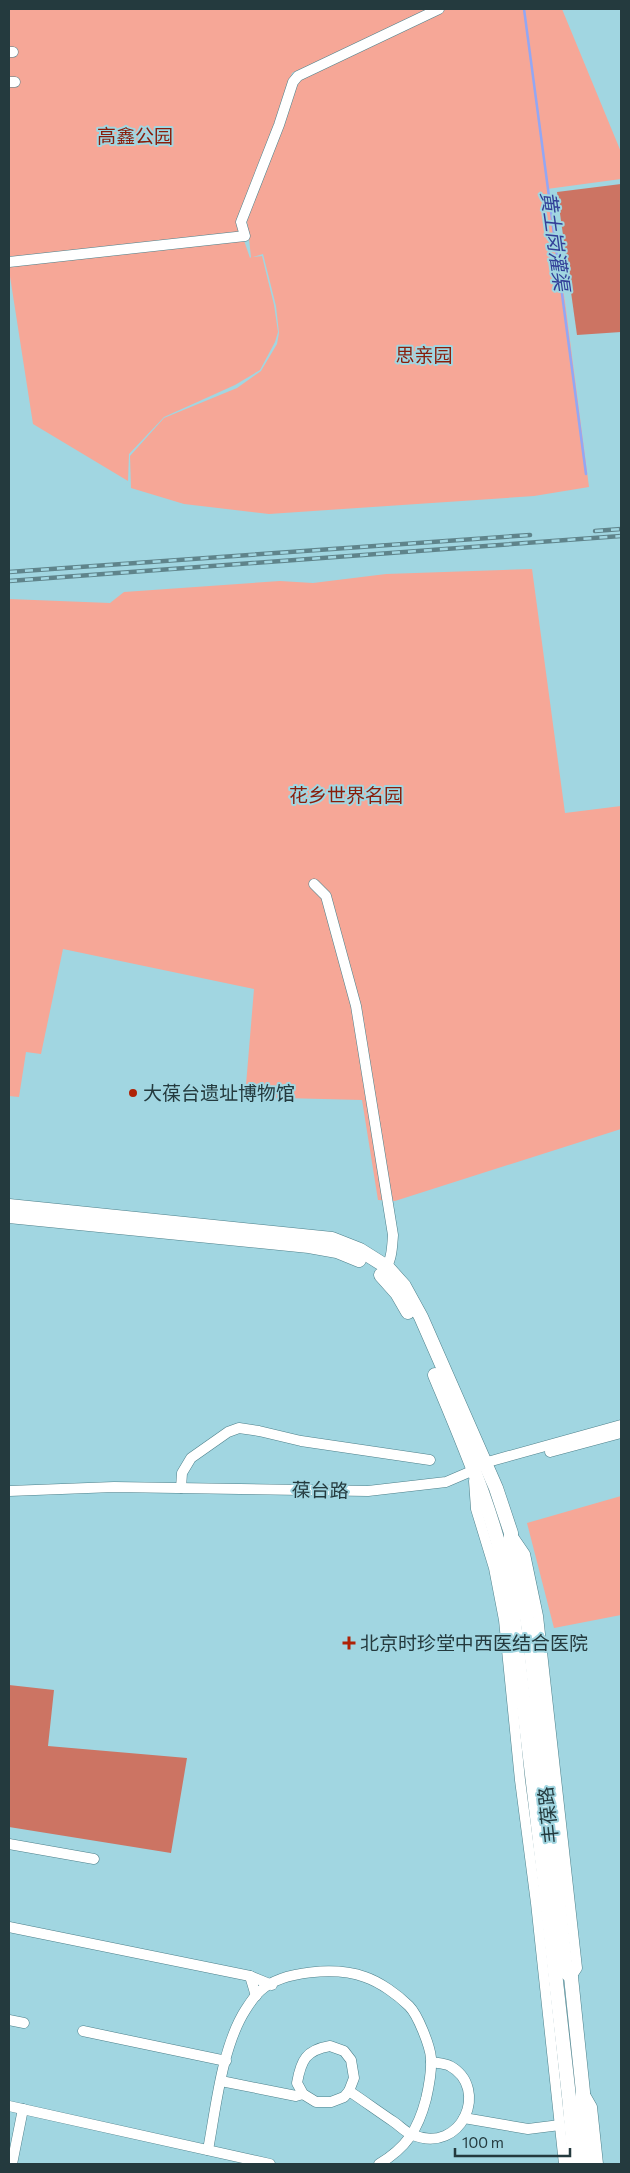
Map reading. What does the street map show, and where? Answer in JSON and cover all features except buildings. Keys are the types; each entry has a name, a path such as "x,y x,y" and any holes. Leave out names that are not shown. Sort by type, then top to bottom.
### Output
{"main road":[{"path":"9,1206 332,1239 360,1250 384,1271 397,1293 482,1467"},
{"path":"9,1216 309,1246 347,1254 384,1271"},
{"name":"丰葆路","path":"482,1467 496,1488 511,1533 511,1541 525,1604 560,1927 566,1972 571,1976 584,2092 582,2110 588,2164"},
{"name":"丰葆路","path":"482,1467 502,1552 514,1619 575,2164"}],"street":[{"path":"9,262 245,236 241,222 293,82 298,76 439,9"},
{"path":"314,884 326,896 356,1006 392,1235 392,1252 384,1271"},
{"name":"葆台路","path":"9,1491 114,1487 368,1491 446,1482 482,1467 621,1424"},
{"path":"181,1488 182,1473 191,1458 228,1432 239,1428 259,1430 301,1441 430,1460"},
{"name":"葆台路","path":"482,1467 621,1433"},
{"path":"482,1467 476,1509 494,1568 504,1620 520,1780 537,1911 564,2164"},
{"path":"9,1844 94,1859"},
{"path":"9,1927 250,1976 272,1984"},
{"path":"208,2150 226,2061 235,2030 246,2009 260,1990 272,1984 294,1975 336,1971 365,1977 410,2007 421,2027 431,2057 430,2080 423,2109 413,2135 392,2156 379,2164"},
{"path":"250,1976 256,1996"},
{"path":"9,2020 24,2023"},
{"path":"82,2031 226,2061"},
{"path":"330,2046 344,2051 350,2060 354,2078 349,2091 344,2097 331,2102 316,2102 303,2094 297,2083 304,2058 317,2048 330,2046"},
{"path":"349,2091 413,2135 437,2140 456,2131 464,2118 469,2103 469,2089 461,2076 450,2066 431,2062"},
{"path":"222,2081 296,2096 303,2094"},
{"path":"584,2092 592,2108 598,2164"},
{"path":"9,2106 270,2164"},
{"path":"12,2164 23,2109"},
{"path":"464,2118 528,2130 560,2125"}],"green space":[{"path":"9,9 435,9 292,73 277,119 237,220 250,258 247,221 293,93 302,76 447,9 562,9 621,152 621,179 547,189 565,302 589,487 534,496 269,514 184,504 131,488 130,456 164,418 237,388 261,371 277,344 279,333 276,306 263,254 253,257 262,256 274,305 278,332 275,342 260,370 235,385 164,417 129,454 128,481 33,424 9,270"},
{"name":"花乡世界名园","path":"532,569 565,813 621,806 621,1129 395,1201 378,1200 362,1100 245,1097 254,989 63,949 41,1054 26,1052 19,1097 9,1096 9,599 110,603 124,592 280,581 313,583 386,574"},
{"path":"621,1496 621,1615 554,1628 527,1523"}],"shaded area":[{"path":"621,184 621,332 577,335 557,192"},
{"path":"9,1685 54,1690 48,1746 187,1758 171,1853 9,1827"}],"waterway":[{"name":"黄土岗灌渠","path":"524,9 586,474"}],"railway":[{"path":"595,531 621,529"},
{"path":"9,572 530,535"},
{"path":"9,581 621,536"}],"place":[{"name":"大葆台遗址博物馆","path":"133,1093"},
{"name":"北京时珍堂中西医结合医院","path":"349,1643"}],"park label":[{"name":"高鑫公园","path":"135,136"},
{"name":"思亲园","path":"424,355"}]}
